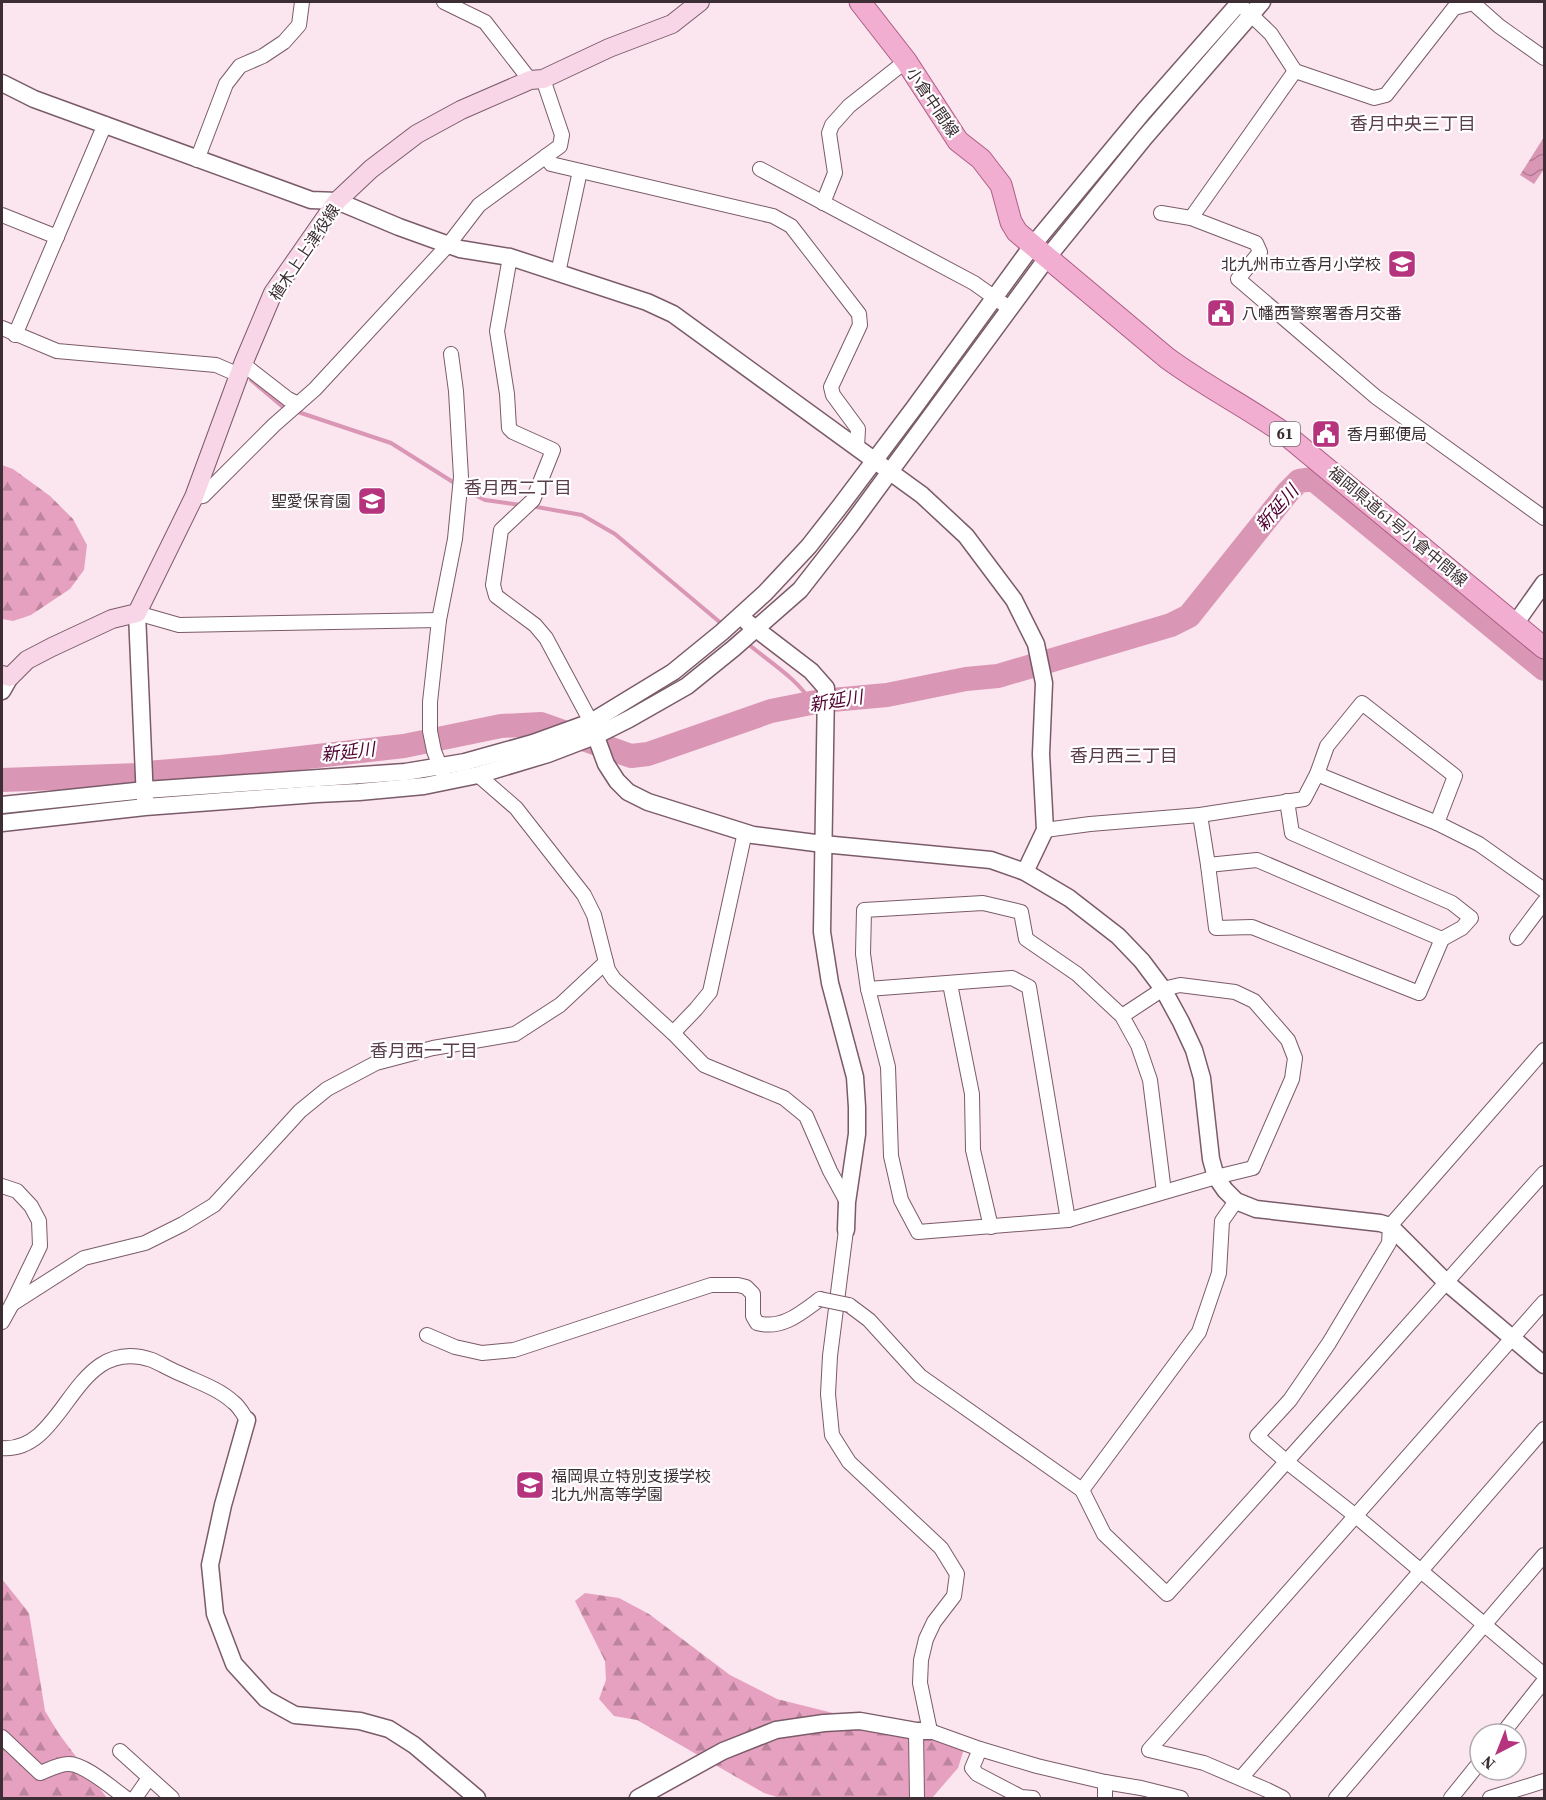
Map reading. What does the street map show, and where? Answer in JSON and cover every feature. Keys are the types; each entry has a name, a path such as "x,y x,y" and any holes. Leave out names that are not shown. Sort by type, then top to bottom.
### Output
{"main road":[{"name":"植木上上津役線","path":"137,613 194,497 241,369 273,293 337,201 371,169 417,134 461,110 672,24 700,2"},
{"name":"小倉中間線","path":"860,2 906,61 958,141 981,159 1001,185 1011,222 1017,232 1040,252"},
{"name":"福岡県道61号小倉中間線","path":"1040,252 1191,376 1260,416 1285,434 1545,648"},
{"path":"4,681 27,660 44,651 112,619 137,613"}],"street":[{"path":"197,160 226,84 240,66 263,56 284,42 299,25 302,2"},
{"path":"194,497 203,496 274,425 315,389 449,244 478,205 560,146 562,135 537,80 485,22 444,2"},
{"path":"2,805 145,799 405,772 478,775 548,754 593,729 673,672 739,617 809,546 914,408 994,297 1040,252 1144,137 1242,5 1262,2"},
{"path":"1242,5 1270,34 1294,71 1374,98 1386,94 1454,8 1473,3 1499,26 1545,58"},
{"path":"823,203 835,174 829,134 832,124 849,106 906,61"},
{"path":"1191,218 1294,71"},
{"path":"2,83 34,99 311,200 337,201 460,249 510,257 647,302 672,314 890,470 922,495 966,536 1014,600 1036,644 1044,683 1041,754 1045,830 1025,872"},
{"path":"105,124 57,237 6,332 57,351 216,364 241,369 297,404"},
{"path":"546,156 551,164 772,216 791,226 859,314 860,325 831,387 833,396 858,429 857,447"},
{"path":"760,169 974,283 1009,308"},
{"path":"558,273 580,171"},
{"path":"1161,213 1191,218 1256,243 1260,252 1238,279 1376,397 1545,518"},
{"path":"2,215 57,237"},
{"path":"443,774 533,743 629,720 687,687 800,590 1009,308 1040,252"},
{"path":"510,257 497,331 507,394 509,428 553,450 533,500 501,530 493,585 496,596 535,625 546,638 593,729 606,764 617,781 628,792 648,802 753,835 991,860 1025,872 1069,898 1118,936 1142,961 1163,989 1182,1022 1194,1050 1202,1078 1211,1159 1216,1177 1236,1201 1256,1209 1390,1226 1446,1282 1545,1365"},
{"path":"443,774 434,751 430,731 430,702 439,620 455,539 461,477 456,391 451,354"},
{"path":"1515,624 1545,583"},
{"path":"145,799 137,613 179,625 439,620"},
{"path":"739,617 811,671 826,688 822,932 830,983 855,1077 857,1107 857,1134 830,1356 828,1394 832,1435 849,1462 941,1548 957,1574 954,1596 934,1622 926,1639 921,1660 923,1731 917,1798"},
{"path":"1045,830 1200,815 1304,799 1317,774 1327,746 1362,704 1455,777 1437,823"},
{"path":"1317,774 1437,823 1479,844 1545,890"},
{"path":"478,775 516,808 584,895 594,915 608,970 614,979 704,1065 784,1098 807,1116 830,1171 847,1202"},
{"path":"2,823 145,799"},
{"path":"1200,815 1216,928 1252,927 1419,993 1442,939 1462,928 1471,918 1452,903 1292,833 1287,801"},
{"path":"673,1033 710,992 745,832"},
{"path":"1208,865 1257,860 1442,939"},
{"path":"1517,938 1545,902"},
{"path":"1122,1016 1163,989 1180,985 1235,992 1254,1001 1288,1040 1295,1059 1292,1079 1253,1168 1068,1220 918,1232 901,1200 891,1156 888,1067 868,989 863,954 864,910 983,903 1021,912 1026,939 1077,974 1122,1016 1138,1045 1150,1080 1164,1192"},
{"path":"12,1304 84,1258 145,1243 183,1224 214,1204 300,1111 327,1089 376,1063 433,1048 515,1034 560,1005 606,963"},
{"path":"868,989 1012,978 1029,987 1068,1220"},
{"path":"950,984 972,1094 973,1150 991,1227"},
{"path":"1545,1050 1390,1226 1389,1243 1329,1343 1290,1400 1257,1436 1357,1516 1545,1675"},
{"path":"427,1335 454,1347 483,1353 514,1350 711,1285 746,1287 753,1294 753,1316 757,1323 767,1326 793,1319 820,1299 849,1305 870,1320 920,1376 1082,1490 1104,1534 1167,1594 1545,1173"},
{"path":"2,1186 17,1191 31,1206 39,1221 40,1246 2,1322"},
{"path":"1082,1490 1200,1332 1219,1274 1222,1221 1236,1201"},
{"path":"1283,1798 1204,1763 1149,1749 1545,1302"},
{"path":"2,1448 12,1449 29,1443 44,1429 75,1389 94,1370 110,1359 129,1357 150,1360 215,1390 234,1402 247,1420 223,1505 210,1565 215,1614 234,1664 266,1700 295,1715 360,1721 390,1729 414,1745 477,1798"},
{"path":"1241,1778 1545,1429"},
{"path":"1336,1798 1545,1555"},
{"path":"1512,1722 1545,1681"},
{"path":"638,1798 723,1751 776,1730 824,1723 860,1721 923,1731 1037,1766 1181,1798"},
{"path":"2,1737 40,1773 68,1764 80,1767 126,1798"},
{"path":"980,1749 972,1768 977,1774 1021,1797 1033,1798"},
{"path":"120,1751 172,1798"},
{"path":"1451,1798 1468,1777"},
{"path":"135,1798 148,1778"},
{"path":"1490,1798 1545,1781"},
{"path":"1105,1782 1105,1798"}],"green space":[{"path":"2,465 13,469 50,496 73,519 87,545 84,570 70,589 31,615 13,621 2,619"},
{"path":"2,1579 29,1613 45,1711 59,1734 107,1798 2,1798"},
{"path":"585,1593 619,1598 649,1614 730,1675 777,1699 849,1717 929,1724 964,1749 958,1768 932,1798 780,1798 764,1793 637,1720 614,1716 599,1699 606,1680 605,1661 575,1601"}],"water":[{"path":"1544,137 1544,169 1534,184 1520,175"}],"waterway":[{"path":"251,380 283,407 288,408"},
{"path":"295,411 391,443 456,484"},
{"name":"新延川","path":"2,780 138,775 221,767 404,746 501,726 541,724 631,756 648,754 771,711 821,701 887,695 966,679 998,676 1171,625 1189,616 1288,492 1299,481 1313,479 1544,669"},
{"path":"463,489 485,500 521,505"},
{"path":"531,506 582,515 615,534 722,624"},
{"path":"747,643 791,678 812,703"}],"place":[{"name":"北九州市立香月小学校","path":"1402,264"},
{"name":"八幡西警察署香月交番","path":"1221,313"},
{"name":"香月郵便局","path":"1326,434"},
{"name":"聖愛保育園","path":"372,501"},
{"name":"福岡県立特別支援学校 北九州高等学園","path":"530,1485"}],"district":[{"name":"香月中央三丁目","path":"1413,124"},
{"name":"香月西二丁目","path":"518,488"},
{"name":"香月西三丁目","path":"1124,756"},
{"name":"香月西一丁目","path":"424,1051"}]}
